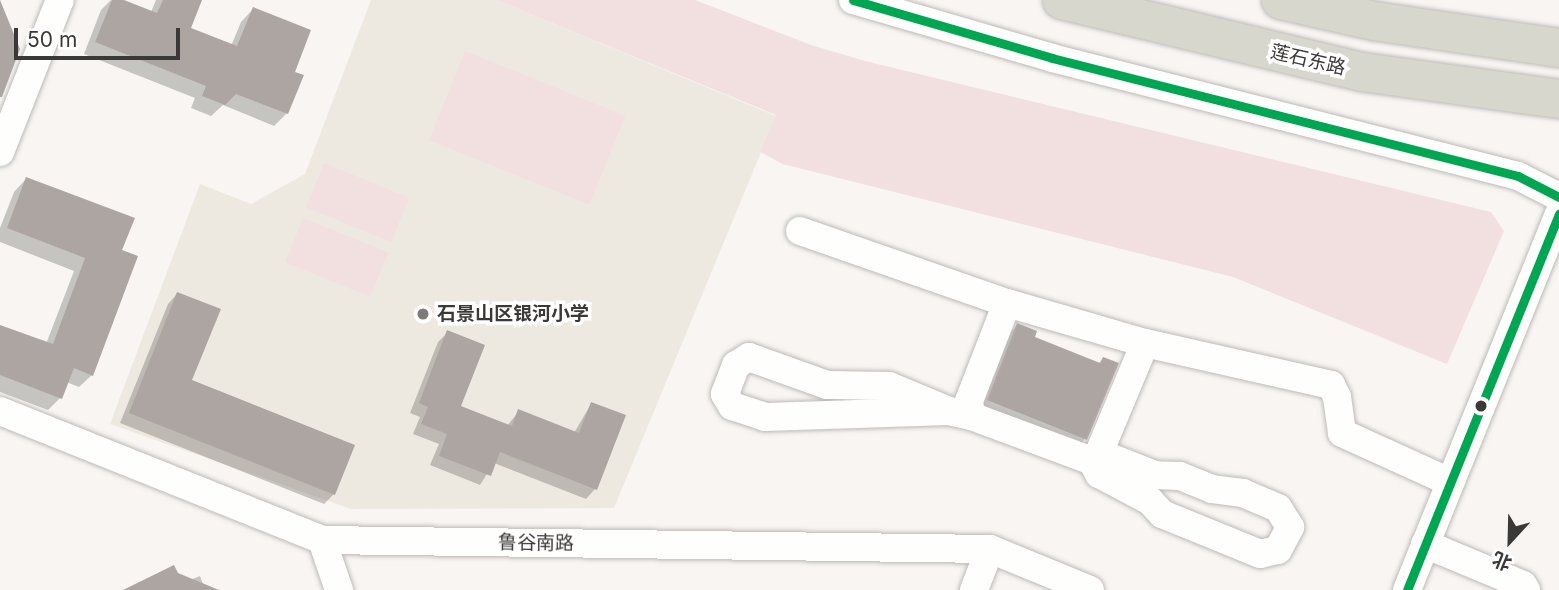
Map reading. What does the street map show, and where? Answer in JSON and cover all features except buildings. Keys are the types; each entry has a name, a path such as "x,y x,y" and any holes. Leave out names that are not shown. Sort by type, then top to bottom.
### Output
{"highway":[{"name":"莲石东路","path":"1062,0 1362,72 1559,99"},
{"path":"1281,0 1374,21 1559,48"}],"street":[{"path":"0,152 60,0"},
{"path":"853,0 1052,58 1518,176 1559,197"},
{"path":"1407,590 1559,213"},
{"path":"800,231 1007,303 1144,343 1331,386 1337,397 1342,433 1450,482"},
{"path":"960,414 969,401 1007,303"},
{"path":"960,414 765,417 733,406 725,394 736,365 749,357 827,385 889,386 960,414 1096,457 1155,475 1180,476 1212,489 1243,493 1278,508 1290,527 1278,550 1260,554 1162,514 1150,501 1099,474 1096,457 1144,343"},
{"name":"鲁谷南路","path":"0,411 322,540 990,549 1090,590"},
{"path":"322,540 339,590"},
{"path":"1425,544 1523,584 1526,590"},
{"path":"974,590 990,549"}],"shaded area":[{"name":"石景山区银河小学","path":"371,0 496,0 776,116 614,508 351,509 110,424 200,184 251,204 305,174"},
{"path":"496,0 695,0 811,45 865,61 1491,212 1504,231 1447,364 1233,277 783,164 760,152 776,115"},
{"path":"465,51 625,116 589,205 429,140"},
{"path":"324,163 409,197 391,242 306,208"},
{"path":"303,218 388,252 370,297 285,263"}],"transit line":[{"path":"853,0 1052,58 1518,176 1559,197"},
{"path":"1407,590 1559,213"}],"place":[{"name":"石景山区银河小学","path":"423,314"}]}
